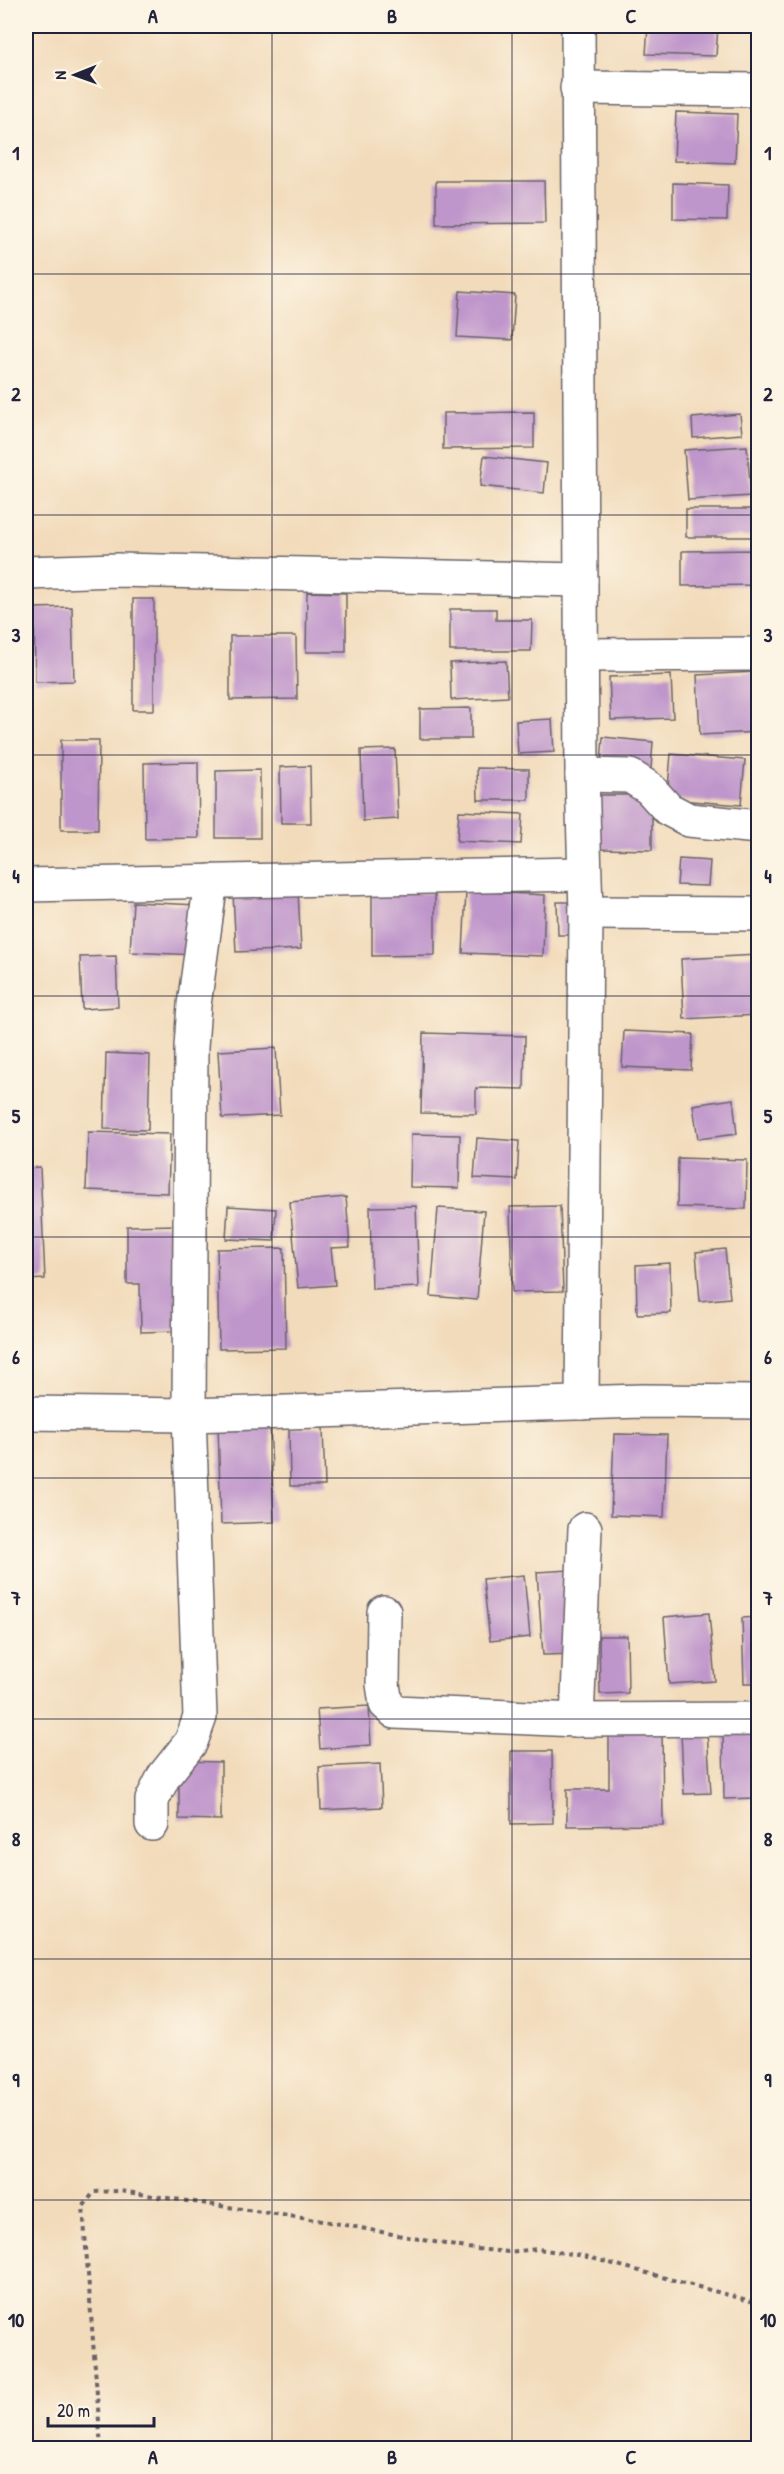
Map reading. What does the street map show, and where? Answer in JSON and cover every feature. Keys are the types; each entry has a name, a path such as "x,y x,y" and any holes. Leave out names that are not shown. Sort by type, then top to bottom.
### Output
{"street":[{"path":"578,26 582,775 583,874 586,913 582,1403"},
{"path":"577,88 759,90"},
{"path":"26,573 117,570 581,580"},
{"path":"583,655 759,654"},
{"path":"582,775 630,776 649,788 668,809 688,820 759,827"},
{"path":"26,885 583,874"},
{"path":"152,1824 152,1800 164,1776 191,1742 200,1717 189,1415 192,1037 194,1005 211,881"},
{"path":"586,913 759,914"},
{"path":"26,1413 189,1415 582,1403 759,1402"},
{"path":"577,1720 585,1529"},
{"path":"384,1612 383,1684 386,1704 395,1712 577,1720 759,1719"}],"path":[{"path":"101,2448 83,2206 94,2192 120,2191 329,2222 466,2248 508,2252 538,2249 584,2256 759,2302"}],"building":[{"path":"648,26 718,26 716,56 646,54"},
{"path":"676,112 737,114 735,163 674,161"},
{"path":"436,181 544,181 545,223 436,224"},
{"path":"673,183 728,185 727,220 673,219"},
{"path":"460,291 515,295 512,340 457,337"},
{"path":"534,412 534,448 443,449 443,413"},
{"path":"740,414 742,434 693,438 692,418"},
{"path":"747,446 751,496 688,500 684,450"},
{"path":"484,456 547,463 544,493 480,486"},
{"path":"686,509 753,509 753,537 686,537"},
{"path":"758,550 758,585 682,586 682,551"},
{"path":"307,592 346,593 346,652 306,652"},
{"path":"133,599 154,599 154,710 133,710"},
{"path":"72,607 74,681 35,682 34,608"},
{"path":"450,609 496,609 496,620 532,620 531,651 450,651"},
{"path":"230,636 296,636 297,699 230,700"},
{"path":"506,661 508,697 451,700 450,663"},
{"path":"756,672 758,732 700,735 697,675"},
{"path":"671,675 673,718 611,720 609,677"},
{"path":"471,708 471,739 420,739 420,709"},
{"path":"552,719 554,752 518,754 516,721"},
{"path":"603,737 653,742 651,769 601,764"},
{"path":"61,740 99,740 98,830 61,830"},
{"path":"395,749 398,819 363,821 361,750"},
{"path":"671,754 745,760 741,805 667,799"},
{"path":"198,762 199,838 145,839 144,763"},
{"path":"310,766 311,823 281,823 280,767"},
{"path":"477,768 529,769 529,800 478,800"},
{"path":"260,770 260,838 216,838 216,771"},
{"path":"599,795 652,795 652,850 599,849"},
{"path":"459,811 523,814 521,844 457,841"},
{"path":"679,859 710,861 708,886 677,885"},
{"path":"298,891 301,949 236,952 233,893"},
{"path":"466,891 545,895 543,956 463,953"},
{"path":"372,893 435,893 435,955 372,956"},
{"path":"133,902 198,905 196,955 130,952"},
{"path":"557,902 573,902 574,935 558,935"},
{"path":"758,955 758,1015 684,1019 681,959"},
{"path":"116,956 118,1007 82,1009 80,957"},
{"path":"624,1031 693,1034 691,1070 622,1067"},
{"path":"423,1033 525,1036 524,1089 476,1088 476,1114 421,1113"},
{"path":"276,1048 280,1115 222,1118 218,1051"},
{"path":"106,1053 150,1055 148,1130 104,1129"},
{"path":"733,1099 737,1134 698,1139 693,1105"},
{"path":"88,1132 170,1134 168,1193 86,1190"},
{"path":"411,1134 460,1135 459,1188 410,1187"},
{"path":"477,1138 519,1141 517,1180 474,1178"},
{"path":"678,1158 747,1160 746,1209 677,1207"},
{"path":"40,1167 45,1279 26,1280 26,1168"},
{"path":"346,1197 350,1247 331,1248 335,1285 298,1288 290,1202"},
{"path":"228,1206 276,1209 274,1241 226,1239"},
{"path":"416,1206 419,1287 372,1289 370,1207"},
{"path":"560,1206 563,1291 512,1292 510,1207"},
{"path":"438,1208 484,1211 477,1300 431,1296"},
{"path":"177,1225 177,1331 141,1332 140,1284 127,1284 127,1226"},
{"path":"284,1248 286,1348 219,1349 217,1249"},
{"path":"725,1249 730,1298 700,1301 696,1252"},
{"path":"670,1263 671,1313 637,1314 636,1265"},
{"path":"270,1422 274,1522 221,1524 218,1424"},
{"path":"289,1428 323,1428 325,1486 290,1486"},
{"path":"614,1434 667,1435 664,1517 611,1515"},
{"path":"570,1570 575,1654 543,1655 537,1572"},
{"path":"524,1575 530,1637 490,1641 483,1579"},
{"path":"709,1613 715,1681 669,1684 664,1617"},
{"path":"758,1617 758,1683 744,1683 742,1618"},
{"path":"599,1636 627,1636 628,1693 600,1694"},
{"path":"369,1706 371,1745 320,1749 317,1709"},
{"path":"609,1729 662,1729 663,1825 567,1826 567,1789 609,1789"},
{"path":"754,1729 755,1798 724,1799 723,1730"},
{"path":"707,1732 711,1793 684,1794 681,1733"},
{"path":"511,1751 552,1751 553,1823 511,1824"},
{"path":"179,1761 221,1762 221,1820 179,1819"},
{"path":"380,1764 382,1807 321,1810 319,1767"}]}
